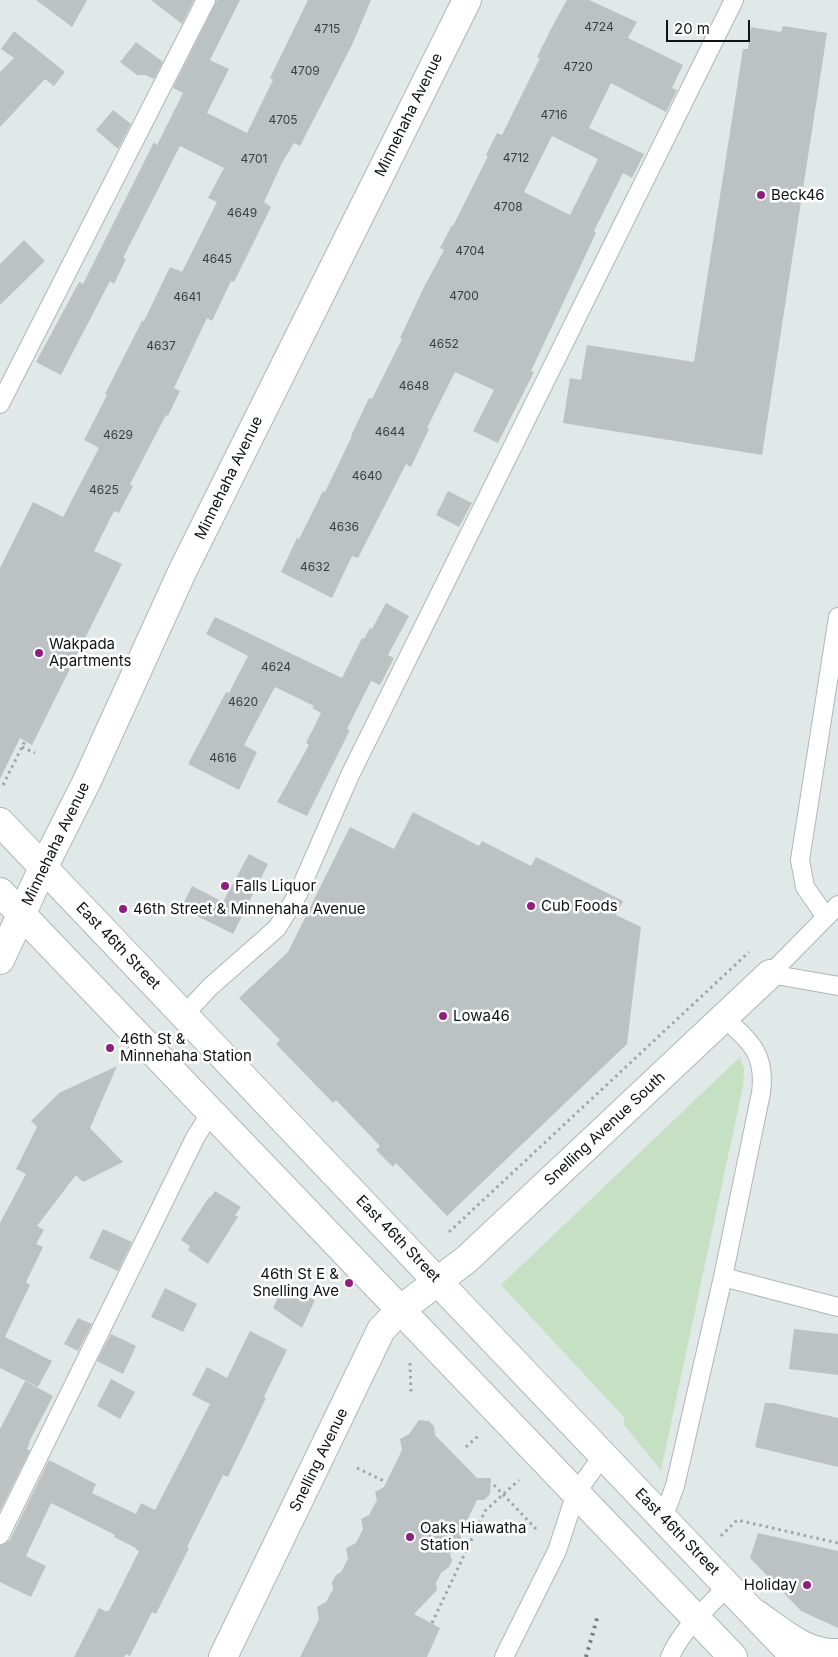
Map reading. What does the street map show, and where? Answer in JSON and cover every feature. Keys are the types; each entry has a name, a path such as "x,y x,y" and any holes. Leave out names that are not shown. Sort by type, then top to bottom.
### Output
{"main road":[{"name":"Minnehaha Avenue","path":"0,960 88,781 186,563 467,0"},
{"name":"East 46th Street","path":"0,822 795,1657"},
{"path":"0,892 733,1657"},
{"name":"Snelling Avenue South","path":"438,1282 467,1259 770,974"},
{"name":"Snelling Avenue","path":"222,1657 382,1330 400,1310 438,1282"},
{"path":"756,1614 802,1645 817,1652 838,1653"}],"lane":[{"path":"0,404 206,0"},
{"path":"184,1015 210,987 277,928 298,894 350,775 734,0"},
{"path":"770,974 832,911 805,887 800,860 838,616"},
{"path":"770,974 838,986"},
{"path":"663,1518 675,1486 723,1277 761,1093 763,1076 759,1059 749,1040 724,1018"},
{"path":"0,1534 191,1147 211,1112"},
{"path":"723,1277 838,1307"},
{"path":"504,1657 557,1551 576,1493 603,1455"},
{"path":"670,1657 676,1642 728,1586"}],"path":[{"path":"3,785 25,741"},
{"path":"22,747 35,753"},
{"path":"449,1232 749,952"},
{"path":"410,1363 411,1393"},
{"path":"466,1447 478,1436"},
{"path":"357,1468 386,1482"},
{"path":"432,1623 485,1511 519,1480"},
{"path":"494,1485 557,1551"},
{"path":"721,1536 737,1520 838,1543"},
{"path":"464,1526 476,1531"}],"green space":[{"path":"740,1057 744,1069 743,1086 661,1470 624,1425 624,1417 501,1285"}],"building":[{"path":"36,0 87,0 72,27"},
{"path":"151,0 194,0 182,24"},
{"path":"217,0 240,0 210,60 229,69 207,113 247,133 273,80 270,78 308,0 371,0 352,45 300,146 294,143 282,163 264,202 271,207 234,282 231,281 212,321 207,318 174,388 180,391 168,416 166,415 130,484 133,486 119,513 114,511 94,551 122,564 32,745 20,738 0,779 0,568 33,502 63,517 99,448 84,440 107,395 105,394 170,267 182,272 217,202 208,198 224,168 180,146 123,258 126,259 114,284 110,281 61,375 36,362 79,282 83,284 154,142 157,145 183,93 173,88"},
{"path":"567,0 589,0 637,22 628,38 683,65 672,88 677,90 666,112 611,83 589,128 644,154 632,178 623,173 594,231 596,233 531,371 534,372 498,443 473,431 494,390 455,372 427,428 429,429 411,467 406,464 358,558 352,556 332,598 281,572 297,538 299,539 323,491 325,492 369,398 372,399 402,339 400,338 424,287 444,250 440,248 488,156 486,155 497,133 502,135 540,58 537,57","holes":["552,136 598,159 570,215 524,192"]},
{"name":"Beck46","path":"783,26 827,33 762,455 563,423 570,378 581,380 587,345 694,362 743,49 748,49 751,27 781,32"},
{"path":"14,31 65,72 54,86 45,79 0,127 0,72 14,58 1,49"},
{"path":"136,42 163,62 154,79 145,75 137,75 120,62"},
{"path":"113,110 131,124 118,149 96,130"},
{"path":"24,240 45,261 0,305 0,264"},
{"path":"448,491 472,503 459,527 436,515"},
{"path":"386,603 409,616 388,655 394,658 380,685 371,681 347,729 350,730 307,816 277,802 309,745 306,743 321,713 312,708 314,706 275,687 244,745 257,752 239,790 188,764 226,692 229,693 248,656 206,634 215,617 342,678 362,638 364,639 370,628 372,629"},
{"name":"Lowa46","path":"413,812 479,846 482,841 531,866 536,857 623,901 616,915 641,927 627,1044 447,1216 396,1163 393,1167 376,1150 380,1146 336,1100 333,1103 276,1044 280,1040 239,998 288,952 350,827 394,849"},
{"path":"249,854 268,864 233,934 181,908 192,886 223,902"},
{"path":"117,1066 90,1128 123,1162 83,1182 76,1175 37,1226 44,1230 36,1244 43,1247 26,1282 30,1285 5,1337 52,1361 38,1387 0,1368 0,1223 26,1174 16,1169 37,1127 31,1121 59,1093"},
{"path":"215,1191 241,1207 235,1215 238,1217 208,1264 188,1250 190,1246 181,1240 209,1197"},
{"path":"103,1229 132,1242 118,1271 89,1258"},
{"path":"284,1285 315,1300 302,1328 273,1308"},
{"path":"165,1288 197,1304 183,1332 151,1317"},
{"path":"78,1318 92,1324 78,1351 64,1344"},
{"path":"794,1329 838,1334 838,1375 789,1369"},
{"path":"250,1331 287,1350 228,1477 223,1475 156,1614 152,1612 130,1656 126,1654 124,1657 74,1657 99,1608 107,1612 107,1610 109,1611 139,1551 114,1537 115,1535 51,1503 26,1556 46,1566 31,1597 0,1582 0,1546 10,1540 49,1460 96,1484 92,1493 136,1514 141,1503 155,1510 210,1404 192,1395 207,1367 227,1378"},
{"path":"111,1334 136,1346 123,1374 97,1361"},
{"path":"111,1379 135,1392 120,1419 97,1406"},
{"path":"25,1381 53,1396 29,1442 27,1449 30,1450 0,1511 0,1429"},
{"path":"765,1403 774,1403 838,1418 838,1467 755,1447"},
{"name":"Oaks Hiawatha Station","path":"419,1420 429,1421 434,1426 435,1435 477,1478 491,1478 490,1494 484,1500 477,1500 461,1533 461,1541 458,1548 450,1554 452,1561 449,1567 441,1573 436,1583 437,1590 414,1614 440,1628 427,1657 300,1657 319,1619 317,1607 326,1602 333,1589 332,1582 336,1575 341,1572 348,1559 346,1548 356,1543 363,1529 361,1519 369,1515 377,1500 375,1492 384,1487 402,1450 400,1439 409,1434"},
{"name":"Holiday","path":"758,1533 838,1551 838,1628 801,1611 750,1558"}],"railway":[{"path":"586,1657 598,1615"}],"place":[{"name":"Beck46","path":"761,195"},
{"name":"Wakpada Apartments","path":"39,653"},
{"name":"Falls Liquor","path":"225,886"},
{"name":"Cub Foods","path":"531,906"},
{"name":"46th Street & Minnehaha Avenue","path":"123,909"},
{"name":"Lowa46","path":"443,1016"},
{"name":"46th St & Minnehaha Station","path":"110,1048"},
{"name":"46th St E & Snelling Ave","path":"349,1283"},
{"name":"Oaks Hiawatha Station","path":"410,1537"},
{"name":"Holiday","path":"807,1585"}]}
